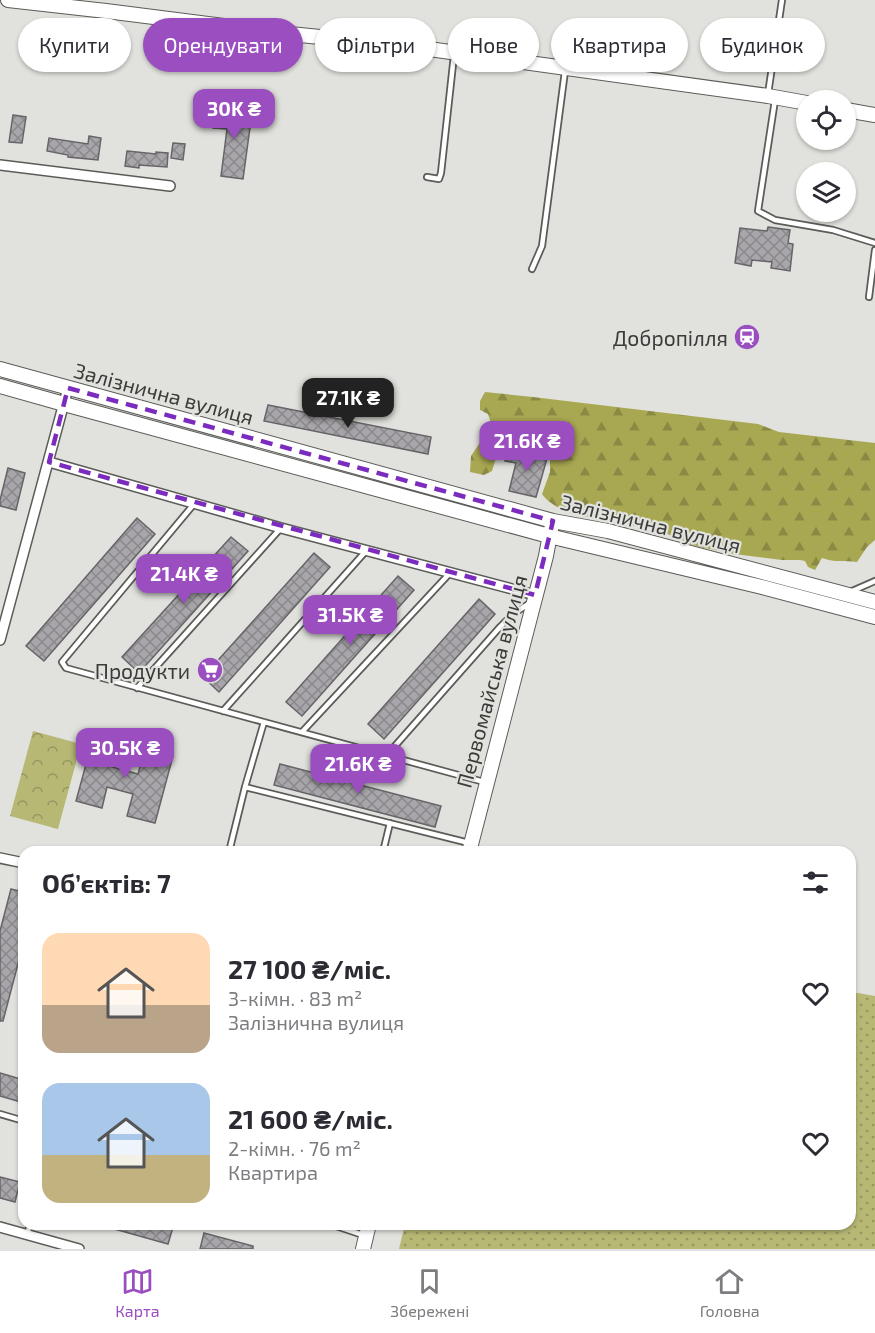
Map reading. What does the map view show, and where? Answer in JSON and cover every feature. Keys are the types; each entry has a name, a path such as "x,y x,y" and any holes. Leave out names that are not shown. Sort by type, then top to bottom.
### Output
{"main road":[{"path":"8,0 448,52"},
{"path":"594,72 796,101"},
{"path":"856,112 875,115"},
{"name":"Залізнична вулиця","path":"0,369 553,521 608,531 875,602"},
{"name":"Залізнична вулиця","path":"0,386 549,536 762,587 875,617"},
{"name":"Первомайська вулиця","path":"471,846 546,556 553,521"}],"street":[{"path":"0,165 170,186"},
{"path":"0,640 68,388"},
{"path":"49,462 535,598"},
{"path":"0,858 18,862"},
{"path":"0,1227 79,1249"}],"lane":[{"path":"782,0 758,211 775,220 833,230 875,243"},
{"path":"427,177 439,178 441,173 452,72"},
{"path":"532,269 542,246 564,72"},
{"path":"869,297 875,250"},
{"path":"194,504 62,662 66,668 487,782"},
{"path":"137,688 281,528"},
{"path":"223,711 366,551"},
{"path":"302,732 450,573"},
{"path":"846,594 875,581"},
{"path":"387,755 500,627 535,598"},
{"path":"230,846 264,722"},
{"path":"245,787 390,823 464,846"},
{"path":"384,846 390,823"},
{"path":"0,1114 18,1119"},
{"path":"27,1235 28,1230"},
{"path":"348,1230 366,1236"}],"highlighted area":[{"path":"68,388 553,521 535,595 49,462"}],"green space":[{"path":"485,392 758,424 779,432 875,443 875,540 857,562 822,558 815,570 808,567 805,561 734,554 705,548 643,526 628,526 607,515 586,517 564,510 551,503 542,494 550,472 550,446 501,442 492,471 484,475 470,472 471,456 491,423 488,414 480,410 480,401"},
{"path":"33,731 81,744 58,829 10,816"},
{"path":"856,993 875,996 875,1249 399,1249 404,1230 856,1230"}],"building":[{"path":"216,108 252,113 243,179 221,176 227,129 213,128"},
{"path":"13,115 26,117 22,143 9,142"},
{"path":"89,136 101,138 98,160 68,157 68,155 47,151 49,138 88,144"},
{"path":"173,143 185,144 183,160 171,158"},
{"path":"127,151 168,153 167,167 125,166"},
{"path":"768,227 790,230 788,243 793,244 790,271 771,268 772,262 752,260 751,266 735,263 740,228 767,231"},
{"path":"268,405 431,437 428,454 264,421"},
{"path":"508,452 548,455 536,497 509,491 516,463 505,461"},
{"path":"8,468 25,473 16,510 0,506"},
{"path":"137,518 155,534 44,661 26,646"},
{"path":"231,537 248,551 139,673 122,657"},
{"path":"314,553 330,567 219,692 203,677"},
{"path":"398,576 414,590 302,716 286,702"},
{"path":"479,599 495,614 384,739 368,724"},
{"path":"94,735 119,742 112,767 138,774 145,748 173,756 155,823 127,816 133,794 107,787 102,808 76,801"},
{"path":"280,764 441,806 435,827 274,785"},
{"path":"11,889 18,891 18,964 3,1021 0,1021 0,931"},
{"path":"0,1073 18,1078 18,1101 0,1096"},
{"path":"0,1177 18,1182 15,1202 0,1198"},
{"path":"118,1230 172,1230 168,1244"},
{"path":"204,1233 253,1246 253,1249 200,1249"}],"place":[{"name":"Добропілля","path":"747,337"},
{"name":"Продукти","path":"210,670"}]}
